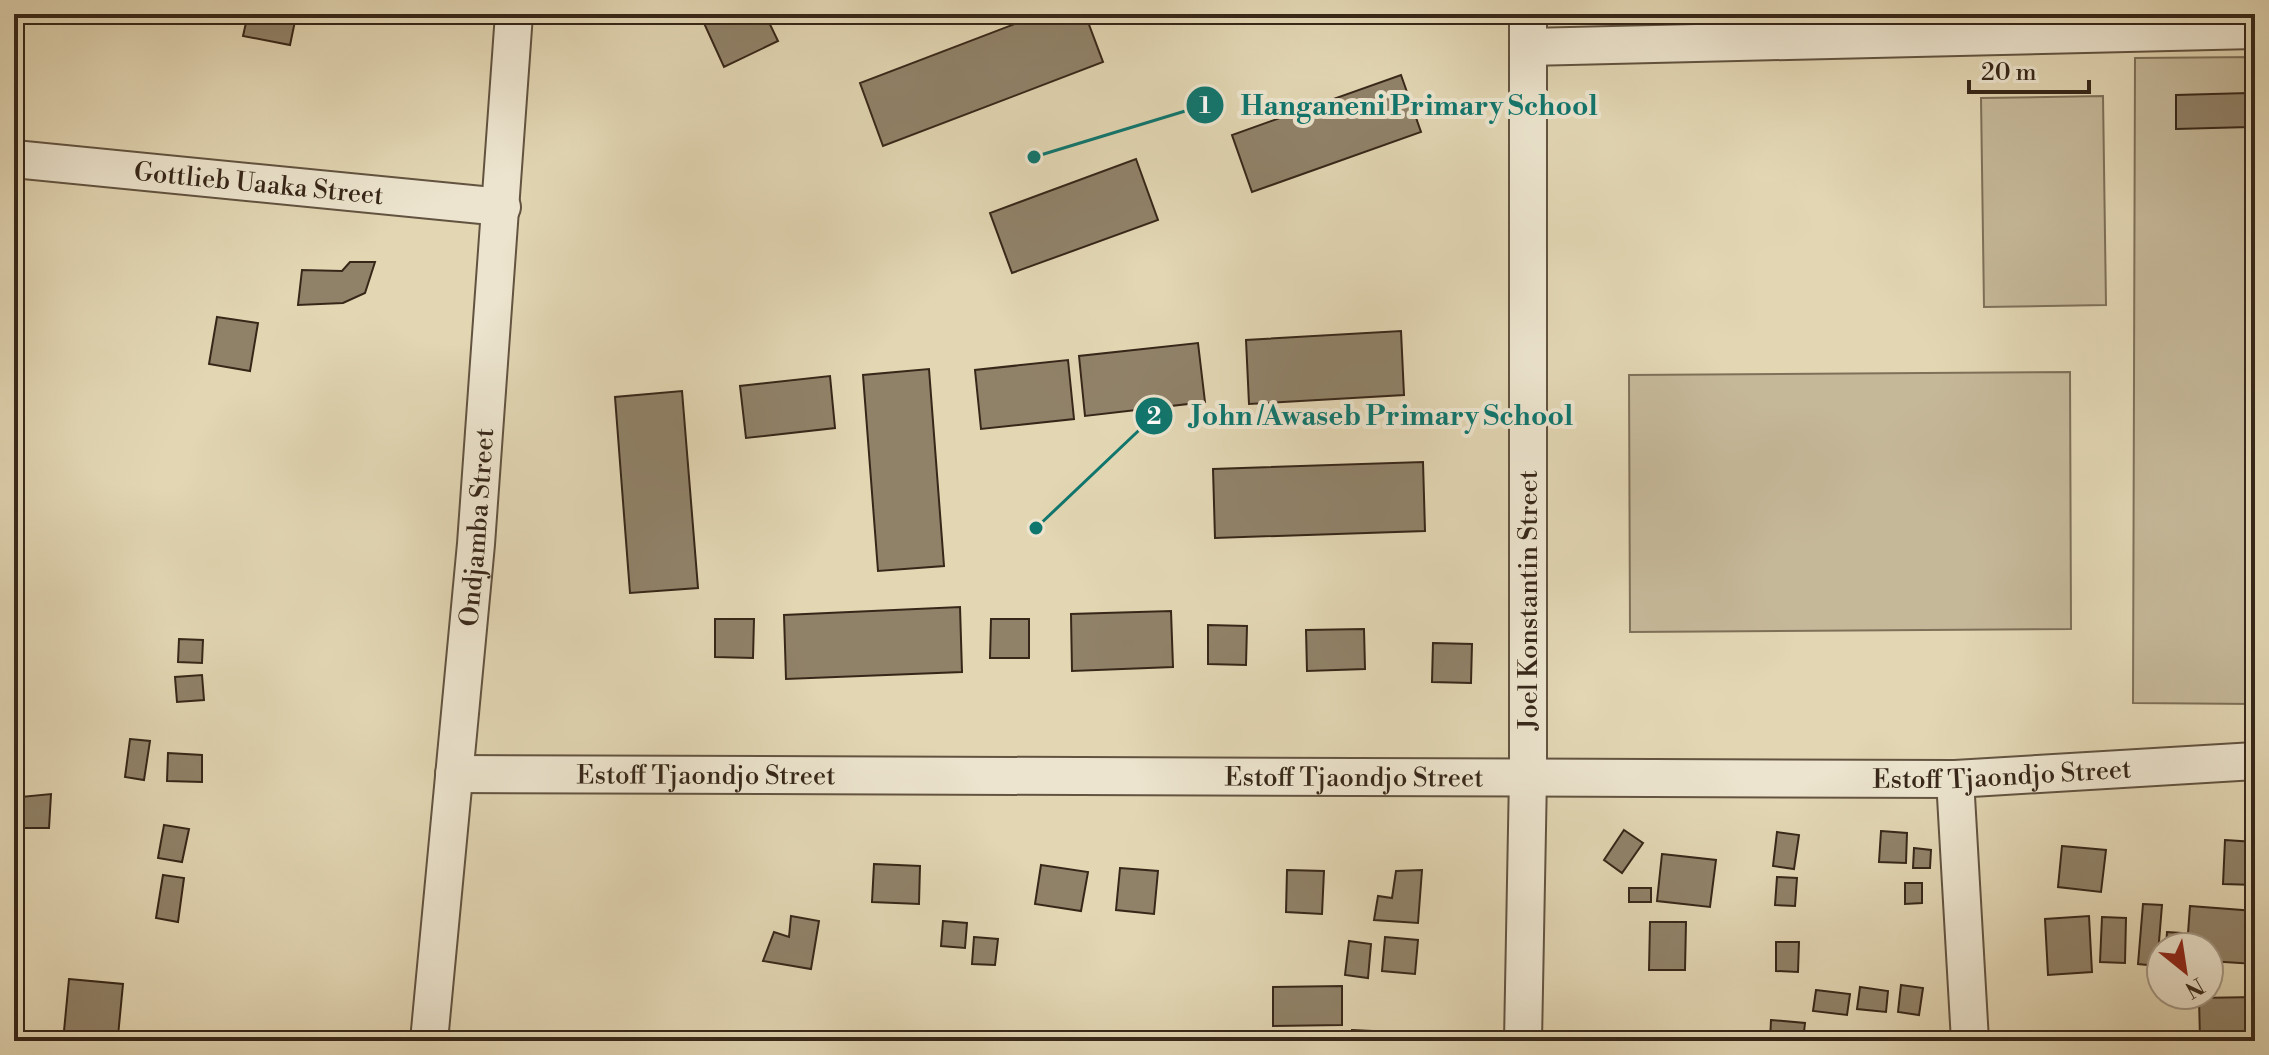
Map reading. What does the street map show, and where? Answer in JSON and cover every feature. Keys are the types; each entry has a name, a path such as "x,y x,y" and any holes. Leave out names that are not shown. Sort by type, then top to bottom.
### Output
{"street":[{"name":"Ondjamba Street","path":"429,1041 476,544 514,14"},
{"path":"1528,30 2255,30"},
{"name":"Joel Konstantin Street","path":"1523,1041 1528,776 1528,30"},
{"name":"Gottlieb Uaaka Street","path":"14,159 502,207"},
{"name":"Estoff Tjaondjo Street","path":"454,774 1955,779 2255,761"},
{"path":"1955,779 1970,1041"}],"shaded area":[{"path":"2255,57 2255,704 2133,703 2135,58"},
{"path":"2103,96 2106,305 1984,307 1981,98"},
{"path":"2070,372 2071,629 1630,632 1629,375"}],"building":[{"path":"248,14 295,21 290,45 243,36"},
{"path":"717,14 765,14 778,41 724,67 703,21"},
{"path":"1041,14 1085,14 1103,62 883,146 860,83"},
{"path":"1401,75 1421,132 1252,192 1232,135"},
{"path":"2248,93 2249,127 2176,129 2176,95"},
{"path":"1136,159 1158,220 1012,273 990,213"},
{"path":"350,262 375,262 365,293 343,303 298,305 302,270 342,271"},
{"path":"217,317 258,323 250,371 209,364"},
{"path":"1401,331 1404,395 1249,404 1246,340"},
{"path":"1198,343 1205,402 1085,416 1079,356"},
{"path":"1068,360 1074,419 981,429 975,370"},
{"path":"929,369 944,566 878,571 863,375"},
{"path":"830,376 835,428 746,438 740,386"},
{"path":"682,391 698,588 630,593 615,397"},
{"path":"1423,462 1425,531 1215,538 1213,469"},
{"path":"960,607 962,672 786,679 784,615"},
{"path":"1171,611 1173,667 1072,671 1071,614"},
{"path":"715,619 754,619 753,658 715,657"},
{"path":"991,619 1029,619 1029,658 990,658"},
{"path":"1208,625 1247,626 1246,665 1208,664"},
{"path":"1364,629 1365,669 1307,671 1306,630"},
{"path":"179,639 203,640 202,663 178,662"},
{"path":"1433,643 1472,644 1471,683 1432,682"},
{"path":"202,675 204,700 177,702 175,677"},
{"path":"130,739 150,741 144,780 125,777"},
{"path":"168,753 202,755 202,782 167,781"},
{"path":"14,781 18,782 21,797 51,794 49,828 14,828"},
{"path":"164,825 189,829 182,862 158,858"},
{"path":"1624,830 1643,843 1622,873 1604,860"},
{"path":"1881,831 1907,833 1906,863 1879,862"},
{"path":"1777,832 1799,835 1794,869 1773,866"},
{"path":"2225,840 2255,842 2255,885 2223,884"},
{"path":"2062,846 2106,850 2101,892 2058,887"},
{"path":"1914,848 1931,850 1930,868 1913,868"},
{"path":"1662,854 1716,860 1710,907 1657,901"},
{"path":"874,864 920,866 919,904 872,902"},
{"path":"1041,865 1088,872 1081,911 1035,904"},
{"path":"1120,868 1158,871 1154,914 1116,910"},
{"path":"1287,870 1324,871 1322,914 1286,912"},
{"path":"1422,870 1418,923 1374,920 1378,896 1392,898 1396,871"},
{"path":"163,875 184,878 178,922 156,918"},
{"path":"1777,877 1797,878 1795,906 1775,905"},
{"path":"1905,883 1922,883 1922,903 1905,904"},
{"path":"1629,888 1651,888 1651,902 1629,902"},
{"path":"2143,904 2162,905 2160,931 2145,931 2145,965 2138,964"},
{"path":"2190,906 2255,911 2255,964 2225,962 2225,931 2188,931"},
{"path":"791,916 819,921 811,969 763,961 774,932 789,937"},
{"path":"2089,916 2092,972 2048,975 2045,919"},
{"path":"2102,917 2126,918 2125,963 2100,962"},
{"path":"943,921 967,923 965,948 941,946"},
{"path":"1650,922 1686,922 1685,970 1649,970"},
{"path":"974,937 998,939 995,965 972,964"},
{"path":"1385,937 1418,940 1415,974 1382,971"},
{"path":"1349,941 1371,944 1368,978 1345,975"},
{"path":"1776,942 1799,942 1798,972 1776,971"},
{"path":"69,979 123,984 118,1036 64,1031"},
{"path":"1901,985 1923,988 1919,1015 1898,1012"},
{"path":"1342,986 1342,1025 1273,1026 1273,987"},
{"path":"1860,987 1888,991 1886,1012 1857,1009"},
{"path":"1816,990 1850,994 1847,1015 1813,1011"},
{"path":"2255,997 2255,1038 2200,1039 2199,1011 2225,1011 2225,998"},
{"path":"1771,1020 1805,1023 1803,1041 1770,1041"},
{"path":"1352,1030 1372,1031 1371,1041 1351,1041"},
{"path":"875,1031 913,1036 912,1041 873,1041"},
{"path":"1096,1032 1129,1033 1129,1041 1096,1041"},
{"path":"1386,1032 1416,1032 1415,1041 1384,1041"},
{"path":"138,1037 189,1041 137,1041"},
{"path":"951,1038 991,1038 991,1041 951,1041"}],"place":[{"name":"Hanganeni Primary School","path":"1034,157"},
{"name":"John /Awaseb Primary School","path":"1036,528"}]}
